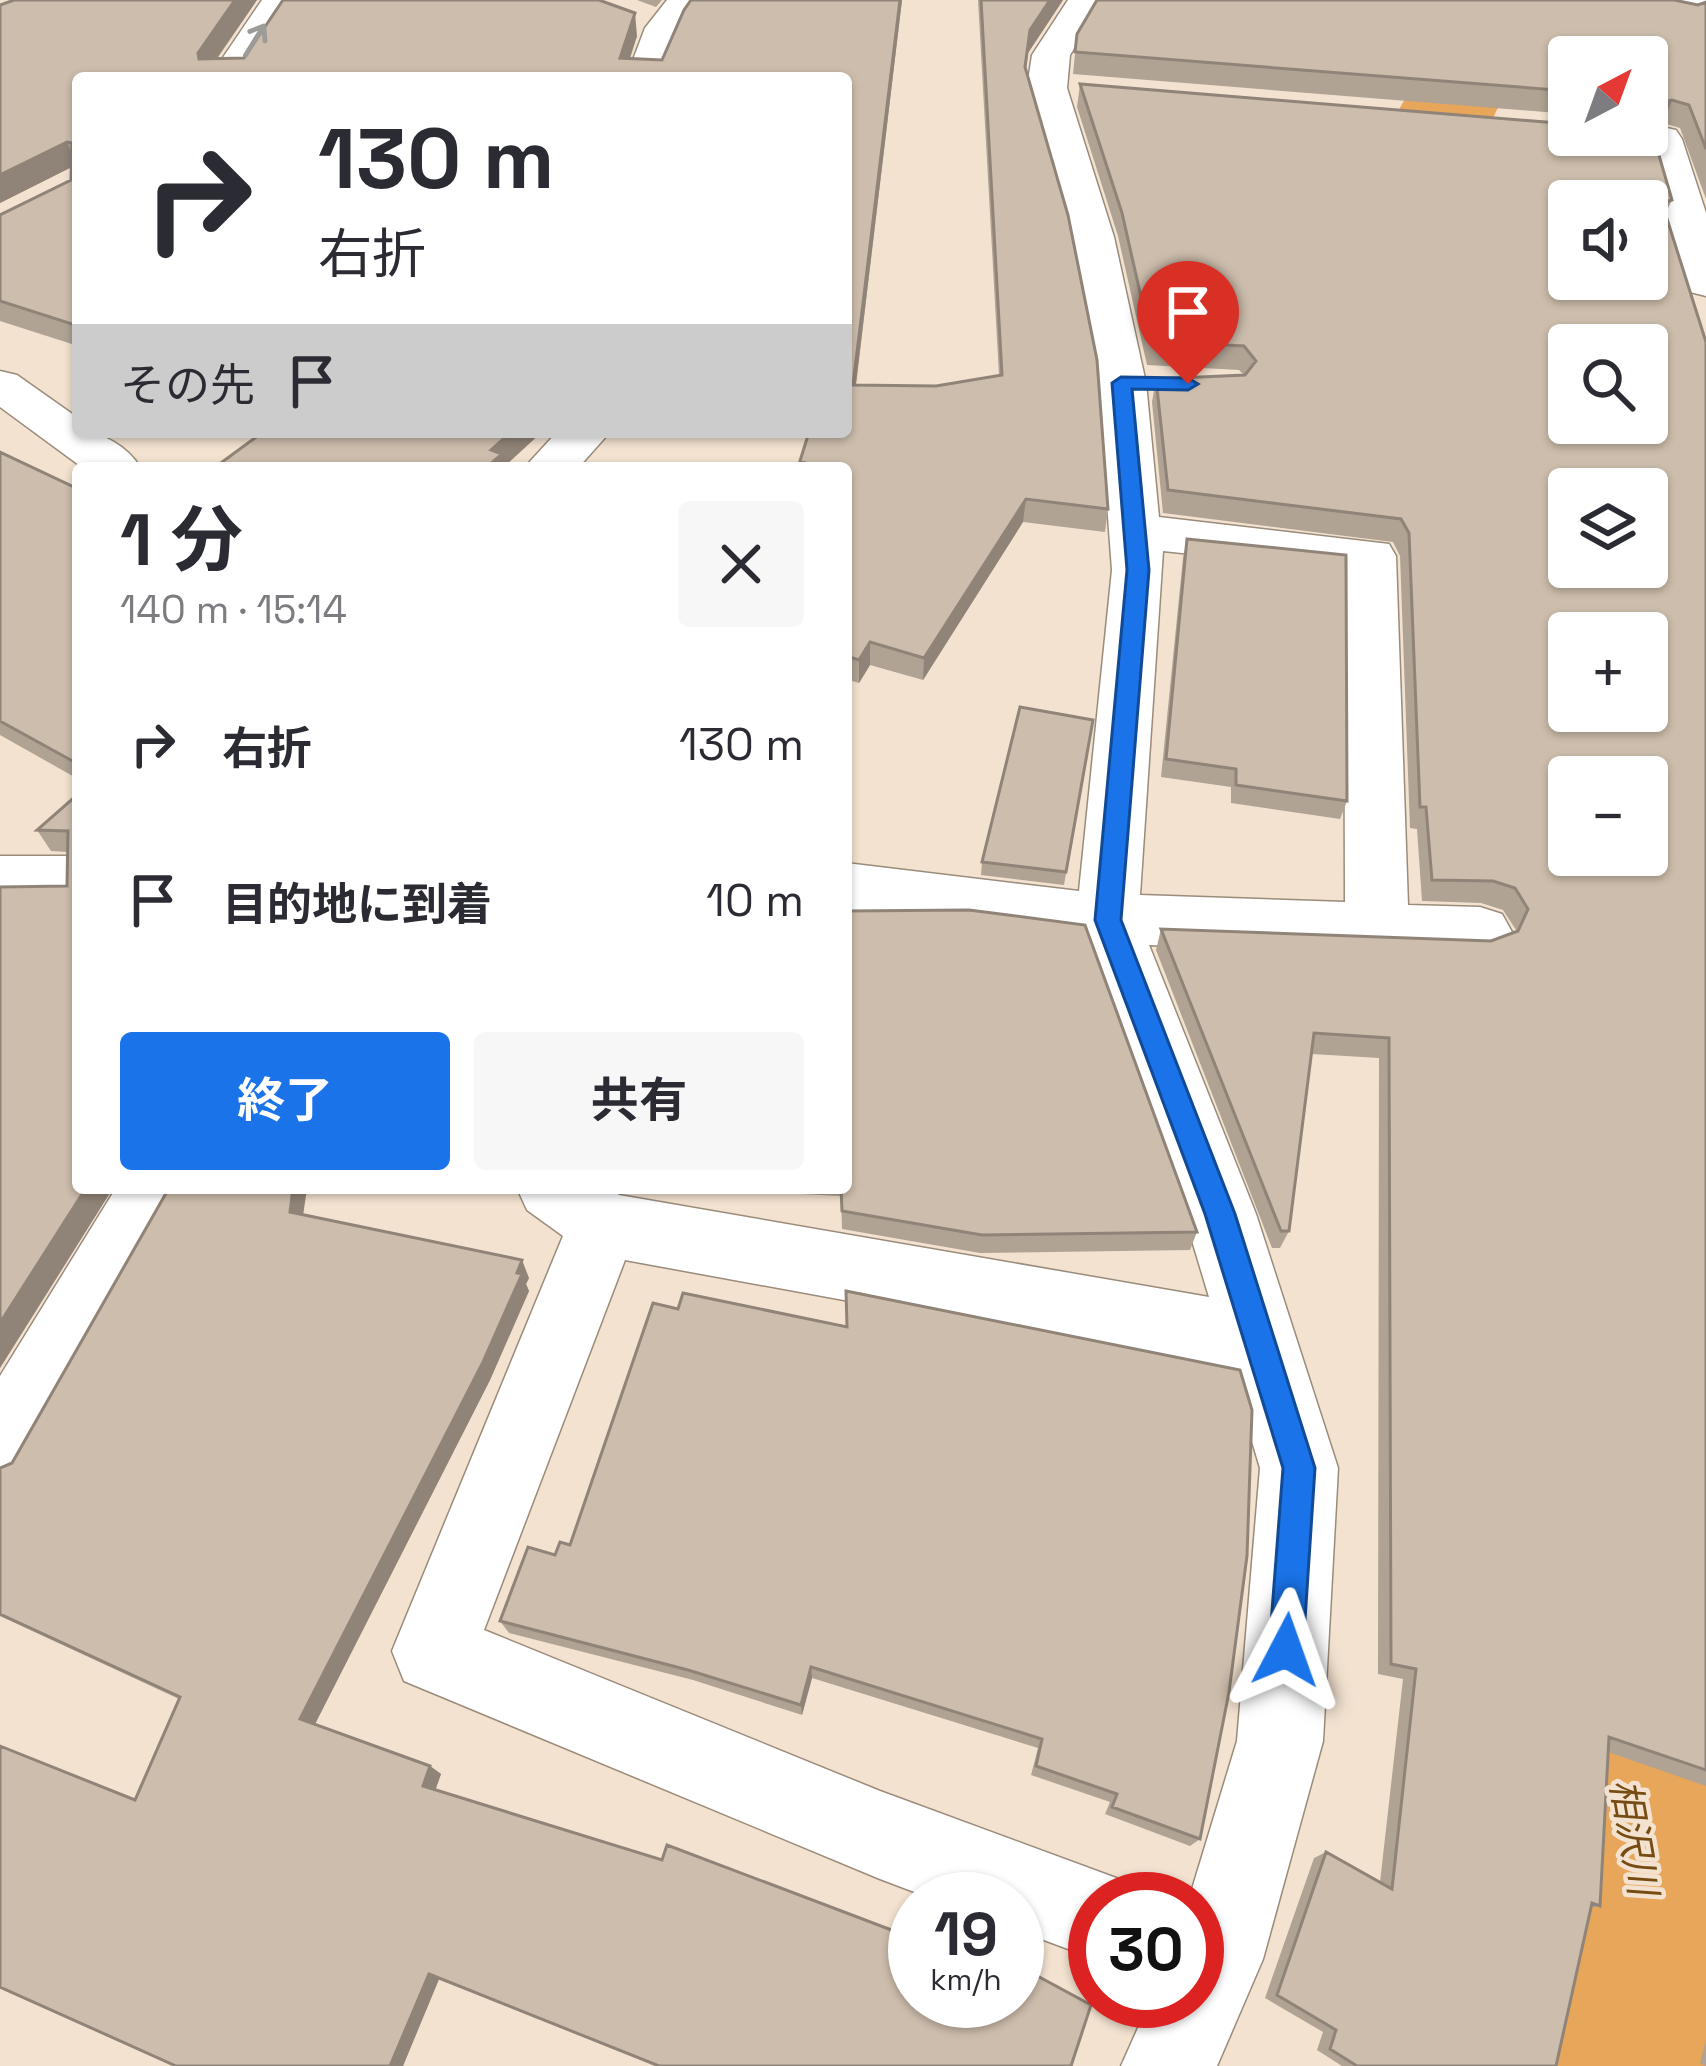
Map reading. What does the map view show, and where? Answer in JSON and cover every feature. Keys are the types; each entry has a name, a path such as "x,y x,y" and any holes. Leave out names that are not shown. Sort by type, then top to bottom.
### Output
{"street":[{"path":"232,72 280,0"},
{"path":"1086,0 1051,55 1066,89 1092,237 1142,383 1134,532 1138,570 1108,920 1220,1214 1299,1468 1280,1742 1224,1906"},
{"path":"1637,0 1690,12 1701,0"},
{"path":"628,14 675,14 648,72"},
{"path":"1668,140 1706,145"},
{"path":"1667,156 1706,283"},
{"path":"0,385 72,437"},
{"path":"74,438 108,462"},
{"path":"555,462 580,438"},
{"path":"1134,532 1370,556 1377,927"},
{"path":"0,880 72,880"},
{"path":"852,887 1108,920 1480,932"},
{"path":"0,1448 150,1194"},
{"path":"1068,1904 880,1835 434,1651 577,1206 1259,1341"},
{"path":"1169,2066 1182,2028"}],"building":[{"path":"14,0 235,0 198,53 199,59 244,58 283,0 599,0 635,13 620,58 662,60 691,0 900,0 853,385 936,386 1002,375 981,0 1050,0 1030,30 1025,67 1068,215 1097,360 1108,509 1026,499 924,658 870,642 859,660 852,658 852,462 800,461 807,438 852,438 852,72 72,72 72,143 0,175 0,5"},
{"path":"1097,0 1706,2 1706,149 1689,105 1668,101 1668,36 1548,36 1548,89 1075,52 1077,34"},
{"path":"1080,84 1548,122 1548,156 1659,156 1666,180 1548,180 1548,300 1668,300 1668,222 1706,342 1706,1770 1609,1737 1600,1906 1592,1903 1556,2066 1357,2066 1330,2049 1336,2030 1277,1995 1326,1852 1392,1889 1416,1669 1391,1664 1389,1038 1314,1033 1289,1231 1281,1231 1161,929 1491,941 1518,931 1528,909 1515,888 1493,881 1432,880 1426,807 1420,807 1409,533 1401,519 1168,490 1156,379 1245,375 1256,361 1244,346 1151,341 1122,213"},
{"path":"72,143 72,324 0,301 0,215 71,180"},
{"path":"255,438 504,438 491,450 502,454 493,462 222,462"},
{"path":"0,452 72,486 72,761 0,721"},
{"path":"1187,539 1346,555 1347,801 1236,785 1236,769 1166,759"},
{"path":"1020,707 1093,720 1066,872 982,862"},
{"path":"72,799 72,1194 82,1194 0,1323 0,887 67,886 68,831 37,830"},
{"path":"969,910 1085,925 1197,1232 982,1235 842,1211 841,1194 852,1194 852,911"},
{"path":"166,1194 292,1194 290,1212 522,1260 517,1273 522,1274 482,1364 300,1719 430,1766 423,1786 662,1860 667,1845 888,1929 888,2028 1044,2028 1044,1980 1068,1993 1068,2028 1083,2028 1071,2066 659,2066 429,1974 390,2066 176,2066 0,1987 0,1746 135,1800 180,1697 0,1614 0,1468 12,1463"},
{"path":"846,1291 1240,1370 1252,1410 1247,1556 1229,1692 1200,1839 1112,1807 1117,1794 1036,1766 1042,1739 811,1667 801,1705 500,1621 528,1547 555,1555 560,1542 570,1545 653,1303 678,1309 683,1293 847,1327"}],"waterway":[{"name":"相沢川","path":"1467,314 1418,229 1406,190 1476,56 1488,0"},
{"name":"相沢川","path":"1593,1535 1606,1681 1664,1999 1645,2066"}],"route":[{"path":"1188,384 1121,383 1138,570 1108,920 1220,1214 1299,1468 1286,1650"}]}
